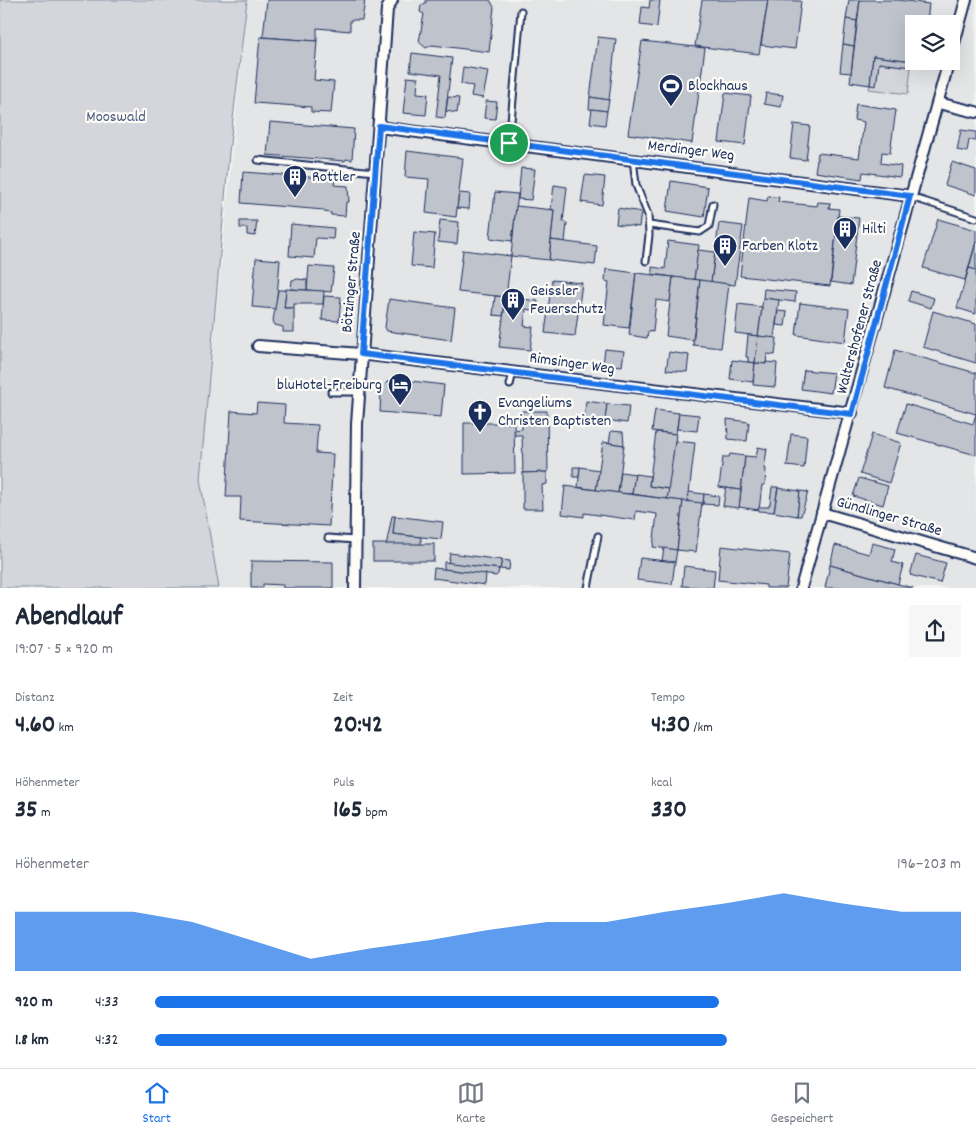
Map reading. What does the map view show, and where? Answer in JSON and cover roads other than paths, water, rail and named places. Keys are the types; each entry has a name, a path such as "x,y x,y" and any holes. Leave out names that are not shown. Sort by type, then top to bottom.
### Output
{"street":[{"path":"960,19 965,0"},
{"name":"Bötzinger Straße","path":"355,588 361,354 376,172 387,3"},
{"name":"Waltershofener Straße","path":"801,588 852,414 910,196 947,70"},
{"path":"938,103 976,112"},
{"name":"Merdinger Weg","path":"379,126 910,196"},
{"name":"Rimsinger Weg","path":"258,346 361,354 513,371 852,414"},
{"name":"Gündlinger Straße","path":"822,513 976,558"}],"lane":[{"path":"509,143 522,11"},
{"path":"633,159 634,178 648,215 646,261"},
{"path":"258,160 376,172"},
{"path":"910,196 976,218"},
{"path":"649,225 700,232 709,226 713,204"},
{"path":"510,385 513,371"},
{"path":"331,392 359,392"},
{"path":"588,588 598,536"},
{"path":"328,538 355,540"}],"place":[{"name":"Blockhaus","path":"671,107"},
{"name":"Rottler","path":"295,198"},
{"name":"Hilti","path":"845,250"},
{"name":"Farben Klotz","path":"725,267"},
{"name":"Geissler Feuerschutz","path":"513,321"},
{"name":"bluHotel-Freiburg","path":"400,406"},
{"name":"Evangeliums Christen Baptisten","path":"480,433"}],"park label":[{"name":"Mooswald","path":"116,117"}]}
